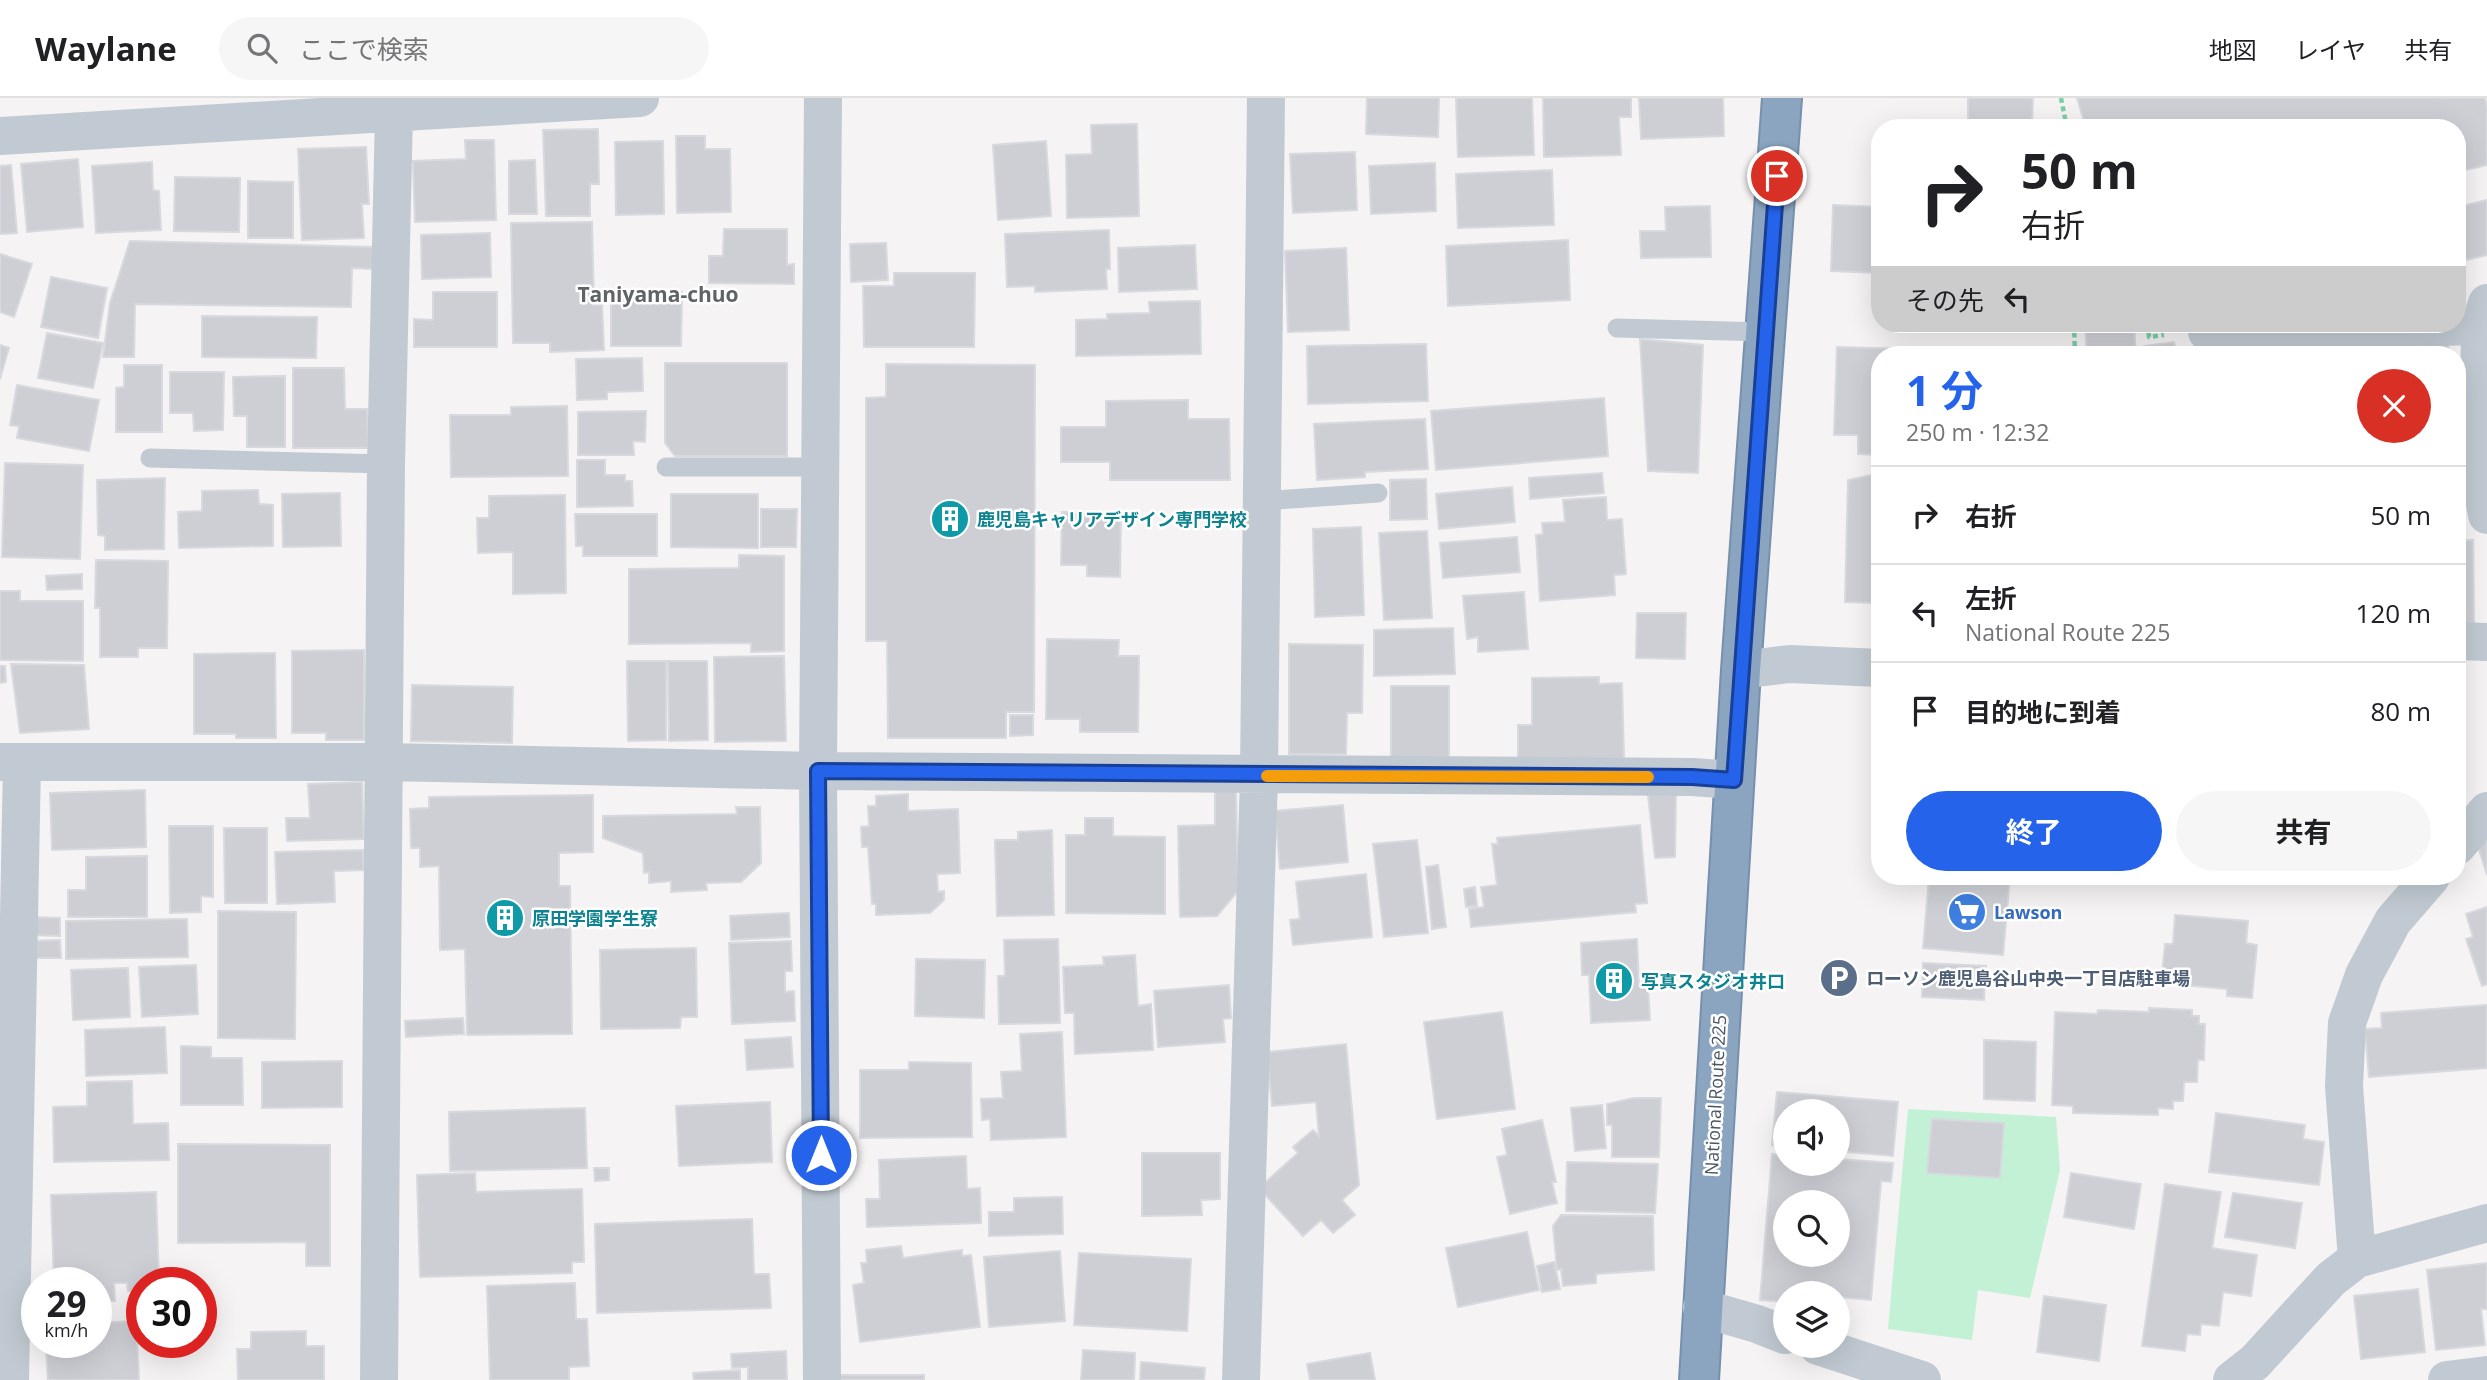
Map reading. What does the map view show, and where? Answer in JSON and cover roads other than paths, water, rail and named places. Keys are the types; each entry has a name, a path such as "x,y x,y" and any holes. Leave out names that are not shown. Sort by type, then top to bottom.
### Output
{"highway":[{"name":"National Route 225","path":"1699,1380 1741,670 1782,98"}],"street":[{"path":"0,135 196,111 394,113 640,98"},
{"path":"822,1380 818,771 823,98"},
{"path":"1241,1380 1259,776 1266,98"},
{"path":"379,1380 386,464 394,113"},
{"path":"2466,315 2484,314 2478,468 2487,515"},
{"path":"2466,641 2487,642"},
{"path":"1741,670 1790,664 1871,668"},
{"path":"10,1380 11,762 385,762 818,771 1692,777 1734,780"},
{"path":"2466,836 2487,811"},
{"path":"2357,1259 2344,1086 2347,1023 2364,975 2393,921 2424,885"},
{"path":"2232,1380 2255,1362 2331,1279 2357,1259 2487,1223"},
{"path":"1702,1308 1773,1330"},
{"path":"1850,1356 1922,1380"},
{"path":"2446,1380 2487,1375"}],"lane":[{"path":"1617,328 1765,332"},
{"path":"150,458 386,464"},
{"path":"666,467 821,467"},
{"path":"1261,501 1378,493"}],"place":[{"name":"鹿児島キャリアデザイン専門学校","path":"950,519"},
{"name":"Lawson","path":"1967,912"},
{"name":"原田学園学生寮","path":"505,918"},
{"name":"ローソン鹿児島谷山中央一丁目店駐車場","path":"1839,978"},
{"name":"写真スタジオ井口","path":"1614,981"}],"district":[{"name":"Taniyama-chuo","path":"658,294"}]}
